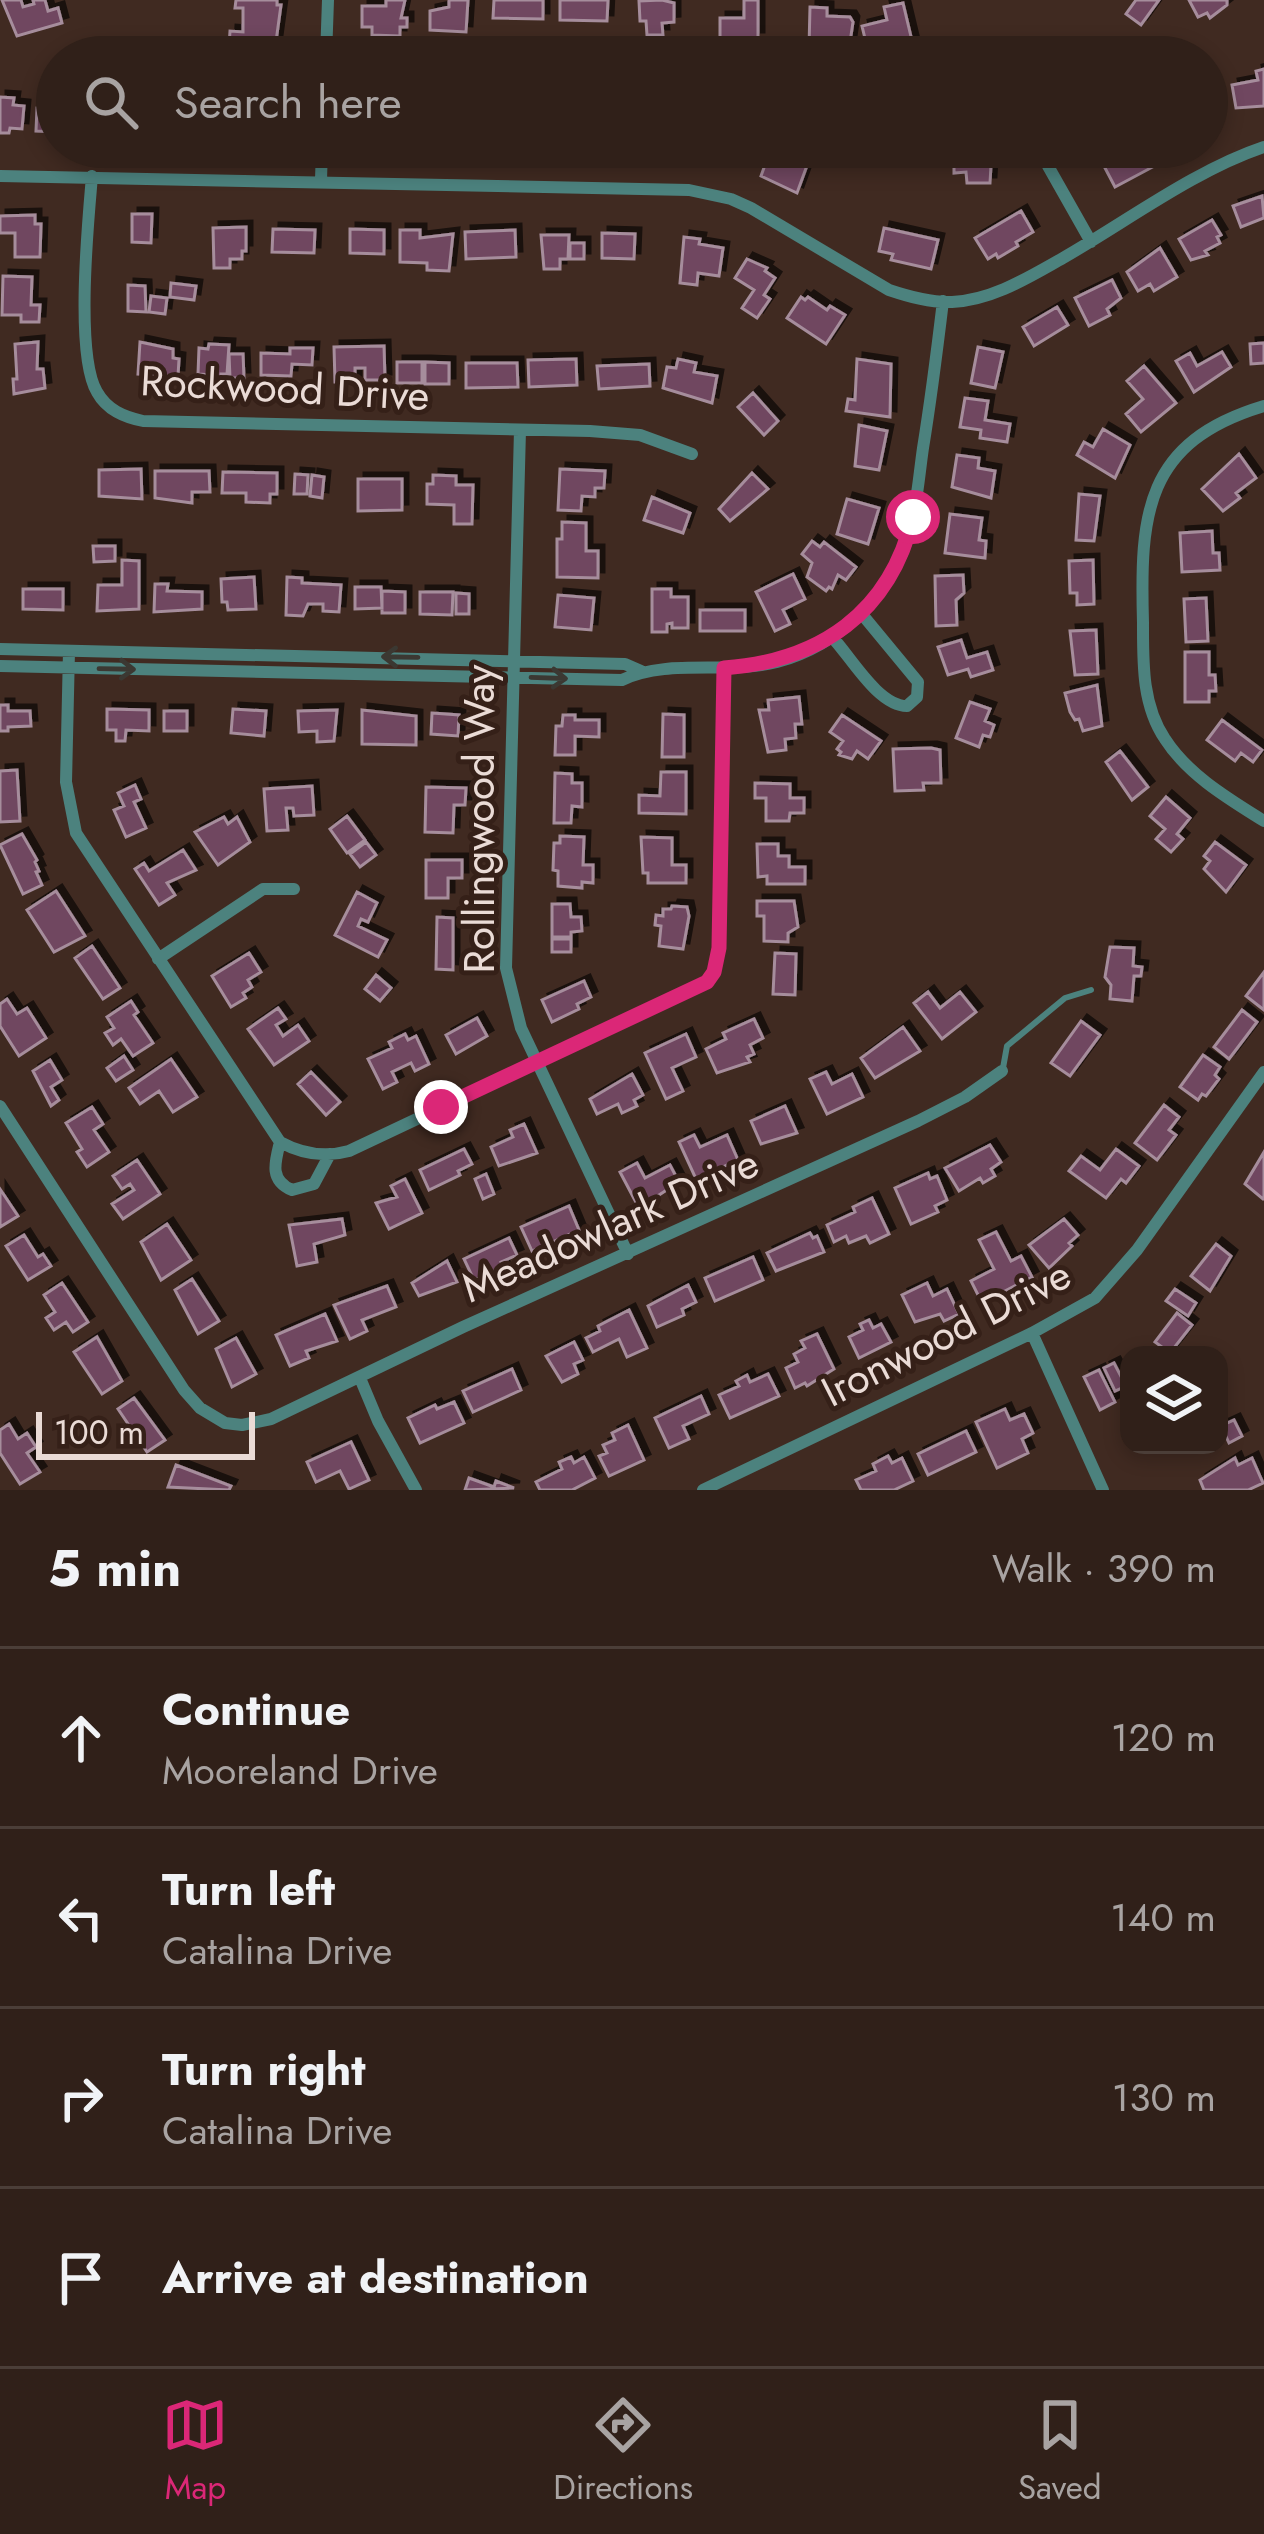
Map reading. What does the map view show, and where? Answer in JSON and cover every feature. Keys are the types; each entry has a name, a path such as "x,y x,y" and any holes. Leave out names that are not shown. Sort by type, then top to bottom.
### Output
{"street":[{"path":"327,36 328,0"},
{"path":"1228,164 1264,147"},
{"path":"321,168 321,180"},
{"path":"1049,168 1091,242"},
{"path":"0,176 321,180 711,193 751,208 869,281 910,297 943,301 994,293 1218,168"},
{"name":"Rockwood Drive","path":"92,176 88,362 97,392 116,413 143,421 640,435 692,454"},
{"path":"0,666 622,680 641,671 775,662 832,637 861,613 891,575 910,532 943,301"},
{"path":"1264,406 1235,415 1203,434 1163,473 1148,507 1142,567 1145,679 1154,719 1190,768 1264,821"},
{"name":"Rollingwood Way","path":"520,430 506,968 514,1008 536,1063 628,1254"},
{"path":"832,637 883,695 895,705 907,706 917,697 918,682 861,613"},
{"path":"0,649 512,659 625,664 641,671"},
{"path":"69,651 66,782 70,820 83,846 280,1142 306,1153 330,1154 349,1151 698,988 714,972 720,934 724,668"},
{"path":"158,959 263,889 294,889"},
{"name":"Meadowlark Drive","path":"0,1106 191,1400 208,1415 238,1425 272,1419 918,1121 1002,1071"},
{"name":"Ironwood Drive","path":"703,1490 1075,1312 1114,1279 1264,1072"},
{"path":"280,1142 274,1171 284,1187 292,1190 314,1184 330,1154"},
{"path":"1032,1333 1102,1490"},
{"path":"360,1378 416,1490"}],"lane":[{"path":"1002,1071 1007,1046 1066,998 1091,990"}],"building":[{"path":"2,0 21,0 23,7 34,4 33,0 45,0 48,11 58,8 62,23 17,36"},
{"path":"236,0 277,0 281,5 277,36 230,36 230,31 243,32 243,8 235,8"},
{"path":"386,0 405,0 401,18 407,18 407,27 400,27 400,36 372,35 372,27 362,27 362,6 386,6"},
{"path":"449,0 468,0 466,32 430,30 430,11 449,7"},
{"path":"494,0 543,0 543,19 493,18"},
{"path":"560,0 608,0 607,21 560,20"},
{"path":"744,0 758,0 758,36 720,36 720,18 744,18"},
{"path":"1136,0 1159,0 1141,25 1126,14"},
{"path":"1189,0 1227,0 1227,5 1210,18 1207,13 1198,17"},
{"path":"639,1 674,3 674,22 662,23 663,35 647,35 646,21 640,21"},
{"path":"903,3 911,36 864,36 862,26 887,20 884,7"},
{"path":"810,7 827,8 827,16 850,17 853,22 851,36 809,36"},
{"path":"1264,69 1264,106 1236,108 1232,85 1258,80 1256,71"},
{"path":"0,97 14,98 13,105 24,106 22,129 0,133"},
{"path":"764,168 806,168 797,193 761,176"},
{"path":"954,168 991,168 990,183 967,183 966,172 954,173"},
{"path":"1105,168 1151,168 1115,187"},
{"path":"1262,196 1264,218 1241,227 1233,206"},
{"path":"1021,211 1033,232 998,258 996,254 988,259 975,238"},
{"path":"132,214 152,214 151,243 132,242"},
{"path":"35,215 35,224 41,224 40,257 15,257 15,233 0,233 0,216"},
{"path":"1212,220 1220,243 1205,251 1208,255 1191,260 1179,239"},
{"path":"246,227 242,259 230,259 230,268 214,268 213,228"},
{"path":"884,228 938,240 931,269 891,260 893,254 879,251"},
{"path":"273,229 315,230 314,253 272,252"},
{"path":"350,229 384,230 384,254 350,253"},
{"path":"400,230 420,230 420,238 453,234 449,271 427,270 427,263 400,262"},
{"path":"515,230 516,257 466,259 465,232"},
{"path":"602,233 635,234 634,259 602,258"},
{"path":"541,235 569,235 568,259 560,259 560,269 544,269"},
{"path":"684,237 723,248 719,276 698,273 697,285 680,283"},
{"path":"570,243 584,243 584,259 570,259"},
{"path":"1160,248 1177,277 1154,291 1150,284 1138,291 1127,272"},
{"path":"747,259 767,268 775,278 764,295 770,299 757,318 742,308 754,290 735,278"},
{"path":"3,276 32,277 31,305 40,305 39,322 2,315"},
{"path":"1112,280 1121,298 1107,309 1110,315 1089,326 1075,298"},
{"path":"171,283 196,286 194,300 170,297"},
{"path":"128,285 145,286 146,312 128,311"},
{"path":"151,296 167,298 165,314 149,312"},
{"path":"801,297 845,315 826,344 787,318"},
{"path":"1057,307 1068,325 1034,346 1023,327"},
{"path":"38,342 37,369 43,369 45,388 14,394 15,344"},
{"path":"140,342 173,349 173,358 179,359 178,376 138,374"},
{"path":"1264,343 1264,363 1251,364 1250,344"},
{"path":"209,344 229,345 227,374 221,374 221,381 198,374 199,348 208,349"},
{"path":"384,346 385,380 365,380 365,368 355,368 355,382 335,382 334,347"},
{"path":"978,347 1003,352 995,388 971,383"},
{"path":"290,348 313,348 312,365 292,364 291,376 261,375 261,353 290,354"},
{"path":"1222,352 1231,367 1194,392 1176,361 1190,353 1197,366"},
{"path":"229,354 243,354 244,378 230,378"},
{"path":"576,359 577,385 529,387 528,360"},
{"path":"678,359 696,363 694,372 717,376 712,403 663,388 667,367 676,368"},
{"path":"857,359 891,364 890,417 846,411 848,399 855,400"},
{"path":"397,362 422,362 422,383 397,383"},
{"path":"425,362 449,363 449,384 425,384"},
{"path":"466,363 517,363 518,387 466,388"},
{"path":"649,364 650,386 599,389 597,366"},
{"path":"1144,366 1176,403 1141,432 1126,414 1143,399 1127,381"},
{"path":"753,393 778,421 764,435 738,407"},
{"path":"965,398 988,401 985,420 1010,424 1007,442 980,438 981,430 960,427"},
{"path":"859,425 887,431 879,470 855,466"},
{"path":"1103,429 1130,445 1115,478 1077,455 1084,442 1093,447"},
{"path":"1239,454 1256,478 1223,511 1202,489"},
{"path":"957,455 979,458 978,468 995,471 991,498 952,487"},
{"path":"141,469 142,499 99,496 99,470"},
{"path":"560,469 605,471 604,488 595,488 595,497 582,496 581,511 558,510"},
{"path":"155,471 209,471 210,492 192,492 192,503 155,498"},
{"path":"223,472 277,473 277,494 270,494 270,503 246,502 246,493 222,493"},
{"path":"752,473 768,489 730,521 719,509"},
{"path":"295,474 308,475 307,494 294,494"},
{"path":"312,475 324,477 322,498 310,496"},
{"path":"433,475 456,476 456,485 473,485 472,524 454,524 454,505 427,504 427,484 433,484"},
{"path":"358,479 402,479 402,510 358,511"},
{"path":"1079,494 1100,496 1094,541 1076,540"},
{"path":"652,497 690,513 683,533 644,520"},
{"path":"847,499 879,508 868,544 837,534"},
{"path":"950,514 982,518 979,540 986,541 985,558 945,553"},
{"path":"562,522 586,523 586,551 598,551 598,578 557,577"},
{"path":"1212,531 1220,570 1182,572 1180,533"},
{"path":"812,541 820,547 824,542 856,567 846,580 838,575 832,589 826,591 807,577 812,563 802,554"},
{"path":"93,546 115,546 115,561 94,562"},
{"path":"122,560 139,561 139,609 97,611 98,585 122,585"},
{"path":"1093,560 1094,604 1077,605 1077,593 1070,593 1069,561"},
{"path":"793,574 805,599 783,610 790,624 775,631 756,592"},
{"path":"963,575 964,593 956,600 957,625 936,626 935,576"},
{"path":"254,577 256,609 228,610 227,602 222,602 221,579"},
{"path":"287,577 302,578 302,583 341,585 339,612 323,611 323,604 308,604 303,616 286,615"},
{"path":"155,584 168,584 167,591 202,592 202,609 154,612"},
{"path":"355,587 381,587 382,608 355,609"},
{"path":"23,589 63,589 63,610 23,609"},
{"path":"652,589 671,589 671,597 688,597 688,628 672,628 672,623 667,624 667,632 652,632"},
{"path":"382,591 405,592 405,613 382,613"},
{"path":"420,592 453,592 452,615 420,614"},
{"path":"456,593 469,594 469,614 456,614"},
{"path":"558,595 594,598 591,630 555,627"},
{"path":"1206,598 1208,641 1186,642 1184,599"},
{"path":"700,610 745,610 745,631 700,631"},
{"path":"1096,630 1098,674 1075,675 1070,631"},
{"path":"961,640 967,658 987,652 993,670 971,677 968,669 948,675 938,647"},
{"path":"1185,652 1209,652 1209,675 1215,675 1216,691 1209,691 1209,702 1185,702"},
{"path":"1097,685 1102,726 1083,731 1070,712 1065,693"},
{"path":"799,697 802,724 795,724 796,738 785,739 786,750 768,752 759,710 769,710 768,700"},
{"path":"970,702 990,709 985,721 994,725 979,747 956,738"},
{"path":"0,705 8,705 8,711 30,711 31,726 0,731"},
{"path":"107,709 149,710 149,731 126,730 125,741 116,741 116,730 107,730"},
{"path":"233,709 266,711 264,736 231,733"},
{"path":"337,710 334,741 317,742 317,731 299,732 298,711"},
{"path":"362,710 416,716 416,745 362,744"},
{"path":"164,711 187,711 187,731 164,731"},
{"path":"432,713 459,715 458,736 431,734"},
{"path":"663,714 684,715 684,757 662,757"},
{"path":"563,715 599,720 599,737 575,736 575,755 555,755 556,726 562,726"},
{"path":"842,715 881,741 868,759 857,751 852,759 839,755 843,741 830,732"},
{"path":"1222,720 1262,750 1253,762 1241,753 1235,761 1207,740"},
{"path":"893,749 940,750 941,783 923,783 924,790 895,791"},
{"path":"1120,751 1148,787 1132,800 1106,762"},
{"path":"17,770 20,821 0,822 0,771"},
{"path":"661,772 686,772 686,814 639,813 639,795 660,796"},
{"path":"555,773 572,774 572,783 582,783 582,807 572,806 571,823 554,823"},
{"path":"755,783 790,784 790,798 804,798 804,813 790,813 789,821 766,821 766,798 755,798"},
{"path":"135,785 141,799 134,802 146,828 126,837 114,810 124,806 118,793"},
{"path":"312,786 314,815 294,816 293,808 286,808 288,830 267,831 264,789"},
{"path":"426,787 466,788 465,805 454,805 453,833 425,832"},
{"path":"1166,797 1190,818 1177,834 1183,839 1171,852 1156,839 1165,829 1150,816"},
{"path":"347,816 365,840 347,853 330,829"},
{"path":"224,817 228,824 237,817 250,842 218,865 195,832"},
{"path":"22,834 37,860 42,885 23,894 0,845"},
{"path":"560,836 584,837 583,865 593,865 593,883 582,882 582,888 558,886 554,843 560,843"},
{"path":"641,837 672,838 672,865 686,865 686,883 648,883"},
{"path":"366,842 376,855 360,867 350,854"},
{"path":"1215,842 1246,865 1226,892 1204,869 1210,861 1204,856"},
{"path":"757,844 778,844 778,856 789,856 789,867 805,867 805,884 767,884 767,876 758,877"},
{"path":"183,850 196,870 167,883 175,895 159,905 135,869 144,863 149,871"},
{"path":"426,860 462,860 462,878 448,878 448,898 426,898"},
{"path":"56,891 85,936 54,952 27,910"},
{"path":"357,892 377,903 368,922 361,919 358,926 387,940 378,957 335,935"},
{"path":"757,901 794,901 798,927 788,933 788,942 764,941 764,916 757,916"},
{"path":"552,904 570,904 571,917 581,917 582,931 571,932 571,937 552,937"},
{"path":"687,907 683,949 659,946 661,926 655,925 656,915 663,916 663,909"},
{"path":"437,917 453,918 453,970 436,969"},
{"path":"552,939 571,939 571,952 552,952"},
{"path":"92,946 120,988 103,999 75,958"},
{"path":"1110,947 1134,948 1133,966 1142,967 1141,976 1134,976 1132,1001 1110,999 1111,985 1105,977"},
{"path":"249,953 261,972 248,980 252,987 243,993 246,998 231,1007 212,976"},
{"path":"775,953 796,954 795,995 773,994"},
{"path":"1264,972 1264,1010 1246,996"},
{"path":"376,975 391,988 380,1001 365,989"},
{"path":"584,981 591,997 577,1004 579,1009 552,1022 542,1000"},
{"path":"928,992 940,1008 960,992 976,1012 942,1039 914,1003"},
{"path":"7,999 17,1014 27,1008 46,1038 19,1056 0,1026 0,1004"},
{"path":"131,1001 138,1012 134,1015 153,1043 133,1056 121,1039 113,1045 105,1033 114,1028 107,1017"},
{"path":"278,1008 286,1019 276,1025 283,1036 298,1025 309,1041 274,1065 248,1029"},
{"path":"1242,1010 1257,1022 1229,1059 1214,1047"},
{"path":"477,1018 487,1036 456,1054 446,1035"},
{"path":"754,1019 763,1038 750,1045 754,1054 747,1057 750,1062 717,1073 706,1049 726,1039 723,1033"},
{"path":"1081,1021 1100,1035 1070,1076 1051,1063"},
{"path":"903,1027 920,1051 875,1078 861,1058"},
{"path":"405,1034 408,1040 416,1036 429,1064 415,1071 411,1063 392,1072 397,1082 383,1089 368,1059 392,1048 389,1042"},
{"path":"686,1034 696,1057 672,1068 683,1091 666,1099 645,1053"},
{"path":"1203,1055 1220,1067 1215,1075 1219,1079 1198,1100 1180,1087"},
{"path":"124,1056 133,1070 116,1081 107,1068"},
{"path":"171,1059 197,1097 173,1112 159,1091 140,1104 129,1088"},
{"path":"50,1060 62,1080 51,1087 59,1100 51,1106 33,1071"},
{"path":"311,1072 340,1102 326,1115 298,1084"},
{"path":"826,1072 832,1084 852,1074 863,1097 827,1114 810,1079"},
{"path":"632,1074 643,1095 634,1100 637,1106 622,1113 618,1104 597,1114 590,1099"},
{"path":"1164,1105 1179,1117 1169,1130 1176,1135 1157,1160 1135,1143"},
{"path":"785,1106 797,1133 761,1144 751,1121"},
{"path":"92,1107 103,1124 94,1130 109,1152 87,1167 66,1123"},
{"path":"524,1124 537,1153 499,1166 491,1147 513,1137 510,1130"},
{"path":"694,1135 700,1147 727,1135 738,1160 696,1179 679,1142"},
{"path":"990,1145 1001,1162 991,1169 995,1176 983,1183 980,1178 959,1191 945,1168"},
{"path":"464,1149 472,1164 429,1190 420,1170"},
{"path":"1116,1149 1139,1166 1106,1198 1069,1171 1081,1156 1100,1170"},
{"path":"1264,1152 1264,1198 1263,1199 1245,1184"},
{"path":"137,1160 160,1194 123,1219 112,1204 134,1190 130,1184 122,1189 113,1176"},
{"path":"637,1163 645,1178 670,1165 679,1182 639,1208 620,1172"},
{"path":"928,1173 930,1179 937,1176 947,1200 935,1206 938,1212 911,1224 895,1188"},
{"path":"486,1174 494,1194 483,1199 475,1179"},
{"path":"405,1179 422,1213 389,1229 376,1203 397,1197 391,1186"},
{"path":"0,1189 18,1216 0,1227"},
{"path":"872,1198 889,1234 870,1243 866,1236 849,1243 846,1236 834,1242 827,1225"},
{"path":"569,1206 579,1230 532,1251 521,1227"},
{"path":"342,1219 345,1235 314,1244 317,1262 297,1266 289,1225"},
{"path":"1064,1219 1078,1235 1049,1268 1029,1245"},
{"path":"167,1224 191,1260 161,1280 141,1242"},
{"path":"996,1232 1011,1261 1021,1256 1032,1277 982,1303 971,1281 994,1269 979,1240"},
{"path":"810,1233 817,1236 824,1252 776,1271 767,1253"},
{"path":"24,1235 38,1257 43,1254 51,1266 28,1280 6,1246"},
{"path":"509,1238 517,1255 474,1280 464,1259"},
{"path":"1216,1244 1231,1256 1210,1291 1191,1276"},
{"path":"753,1257 763,1280 715,1301 705,1278"},
{"path":"447,1261 457,1282 419,1296 412,1283"},
{"path":"192,1279 219,1321 198,1334 175,1290"},
{"path":"62,1283 88,1322 73,1332 66,1322 54,1330 46,1318 55,1312 44,1295"},
{"path":"927,1283 933,1296 947,1289 959,1314 944,1321 940,1314 915,1322 902,1295"},
{"path":"688,1285 696,1302 682,1309 684,1315 657,1327 648,1306"},
{"path":"387,1286 396,1307 362,1320 367,1331 350,1339 334,1305"},
{"path":"1175,1289 1196,1303 1188,1316 1166,1301"},
{"path":"629,1310 647,1348 627,1357 619,1339 593,1352 586,1338"},
{"path":"1177,1313 1192,1325 1176,1346 1155,1342"},
{"path":"325,1314 337,1341 306,1351 309,1358 290,1366 276,1335"},
{"path":"869,1320 873,1328 881,1324 891,1342 859,1358 849,1337 863,1330 860,1324"},
{"path":"817,1334 834,1369 795,1388 786,1368 798,1362 794,1354 805,1348 801,1341"},
{"path":"97,1337 122,1381 102,1394 74,1352"},
{"path":"236,1338 256,1374 232,1387 216,1349"},
{"path":"574,1342 583,1360 574,1364 578,1374 562,1382 546,1356"},
{"path":"1114,1363 1120,1389 1115,1391 1104,1368"},
{"path":"512,1369 521,1390 473,1412 463,1391"},
{"path":"1099,1370 1115,1402 1100,1410 1084,1377"},
{"path":"768,1374 779,1396 730,1418 719,1395 739,1386 736,1381 747,1375 750,1382"},
{"path":"701,1396 709,1414 683,1426 689,1439 669,1448 655,1418"},
{"path":"134,1398 165,1440 147,1452 118,1409"},
{"path":"454,1402 464,1423 420,1443 408,1418"},
{"path":"1005,1409 1010,1420 1024,1414 1033,1433 1022,1439 1028,1453 997,1468 976,1422"},
{"path":"1234,1420 1242,1436 1229,1443 1228,1441 1228,1423"},
{"path":"9,1424 18,1439 27,1433 36,1447 27,1453 40,1472 20,1484 0,1453 0,1430"},
{"path":"628,1425 644,1460 609,1476 599,1456 607,1453 603,1445 615,1440 612,1433"},
{"path":"966,1431 976,1452 928,1475 918,1454"},
{"path":"351,1442 369,1480 349,1489 340,1471 316,1482 307,1462"},
{"path":"888,1456 892,1463 902,1458 913,1481 894,1490 861,1490 856,1480 876,1471 873,1464"},
{"path":"571,1457 574,1463 584,1457 595,1478 572,1490 540,1490 536,1482 562,1469 559,1462"},
{"path":"1235,1458 1238,1465 1252,1458 1263,1483 1248,1490 1204,1490 1200,1480"},
{"path":"176,1465 231,1486 229,1490 168,1487"},
{"path":"469,1478 494,1487 496,1481 514,1488 465,1490"}],"route":[{"path":"441,1107 707,982 719,948 724,668 775,662 817,646 845,628 891,575 913,517"}]}
